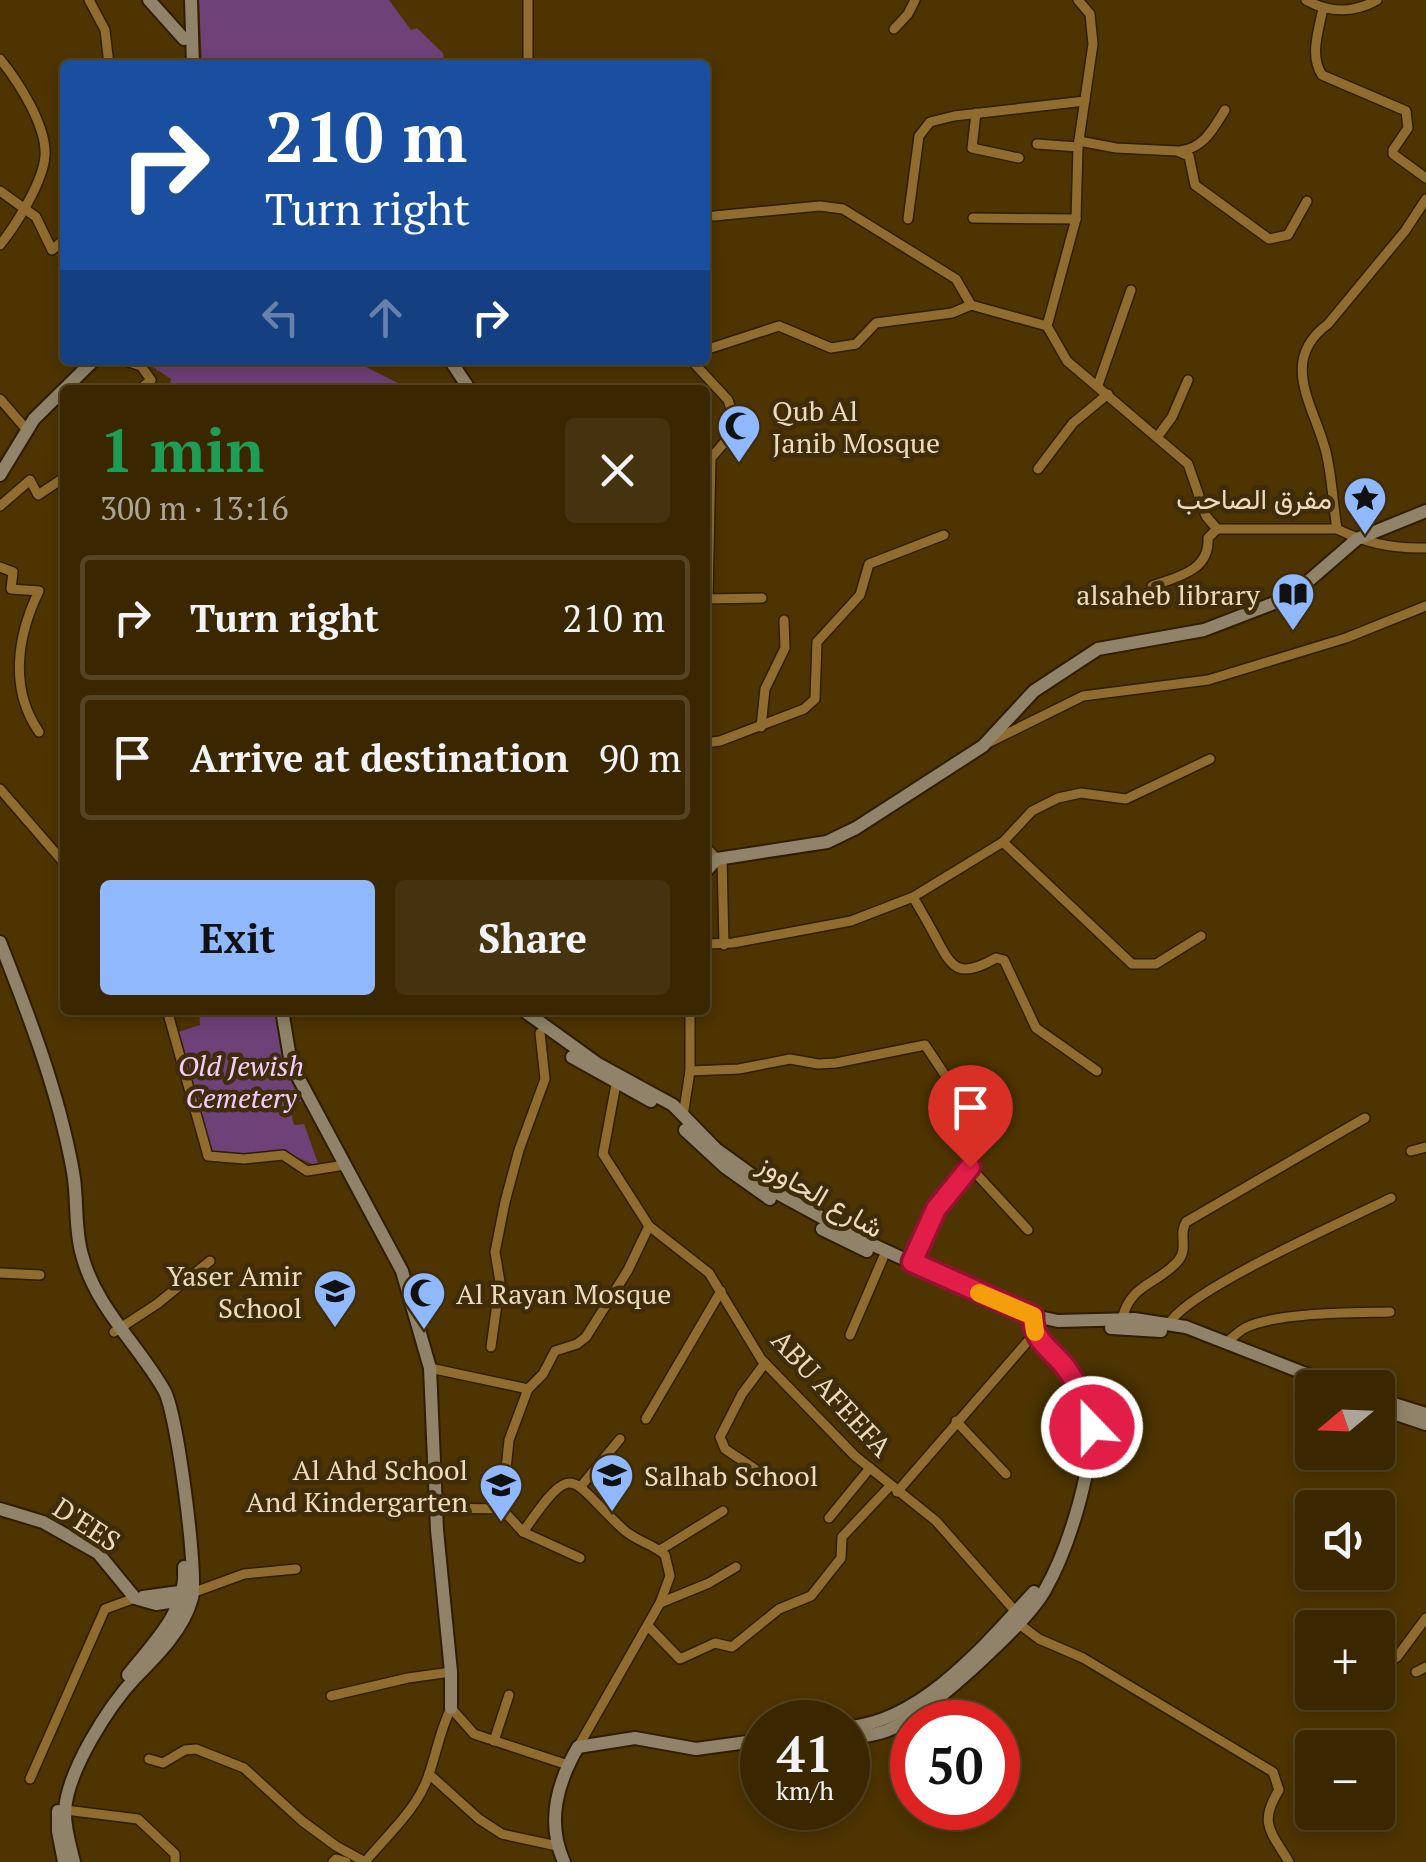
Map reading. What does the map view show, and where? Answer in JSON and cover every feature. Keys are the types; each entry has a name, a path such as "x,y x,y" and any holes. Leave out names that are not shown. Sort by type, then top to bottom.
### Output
{"main road":[{"path":"150,0 184,39"},
{"path":"186,60 187,0"},
{"path":"187,0 193,60"},
{"path":"69,385 89,365"},
{"path":"0,475 34,420 60,394"},
{"path":"710,868 720,859 826,842 856,828 983,746 1034,691 1098,649 1204,630 1290,597 1357,539 1426,511"},
{"path":"0,942 32,1023 70,1157 69,1205 77,1254 92,1298 156,1389 167,1419 177,1492 185,1595 172,1636 93,1735 65,1810 74,1862"},
{"path":"283,1015 291,1064 402,1271 430,1368 436,1530 451,1672 450,1708"},
{"name":"شارع الحاووز","path":"517,1015 590,1070 654,1102 702,1148 754,1189 844,1241 1033,1324 1179,1334 1295,1379"},
{"path":"529,1015 598,1064 661,1097 716,1149 776,1193 1033,1324 1082,1396 1092,1427 1078,1509 1044,1592 914,1717 885,1732 870,1734"},
{"path":"1033,1324 1122,1319 1169,1324 1297,1370"},
{"path":"1395,1404 1426,1414"},
{"path":"1395,1414 1426,1424"},
{"name":"D'EES","path":"0,1510 43,1522 98,1553 156,1613 158,1638"},
{"path":"140,1600 185,1595"},
{"path":"64,1862 57,1817 70,1769 94,1717 158,1638 185,1595"},
{"path":"870,1724 910,1708 1017,1617"},
{"path":"564,1862 557,1846 554,1810 568,1764 578,1747 635,1738 696,1749 740,1743"}],"street":[{"path":"89,0 105,30 108,60"},
{"path":"528,0 528,60"},
{"path":"894,29 915,0"},
{"path":"1047,326 1076,219 1079,144 1093,44 1090,14 1078,0"},
{"path":"1306,0 1323,8 1352,10 1377,0"},
{"path":"1323,8 1315,53 1317,68 1322,74 1406,112 1408,128 1394,154 1426,178"},
{"path":"0,59 25,91 46,152 41,174 23,208 5,230 0,245"},
{"path":"908,219 922,129 933,120 1085,101"},
{"path":"1037,144 1195,149 1225,110"},
{"path":"976,113 972,148 1019,158"},
{"path":"1178,151 1189,156 1195,185 1270,240 1288,236 1307,202"},
{"path":"0,191 36,217 52,250 60,243"},
{"path":"1337,529 1326,452 1303,386 1304,356 1314,336 1405,231 1426,199"},
{"path":"714,216 820,206 844,209 956,279 971,306"},
{"path":"973,218 1076,219"},
{"path":"1098,385 1131,290"},
{"path":"710,348 779,326 831,348 856,344 876,323 952,313 971,306 1047,326 1068,361 1188,464 1206,516 1216,529"},
{"path":"138,365 155,385"},
{"path":"696,365 728,400 736,428 711,458 710,486"},
{"path":"145,385 151,380"},
{"path":"1158,436 1172,417 1188,380"},
{"path":"1038,469 1073,423 1108,394"},
{"path":"0,399 28,430"},
{"path":"0,506 30,480 38,495 60,480"},
{"path":"1152,586 1199,566 1209,548 1208,538 1216,529 1337,529 1357,539 1403,549 1426,548"},
{"path":"710,742 804,709 814,699 817,642 860,595 868,564 944,535"},
{"path":"0,568 13,572 10,589 39,591 25,622 19,665 24,704 40,732"},
{"path":"710,598 762,598"},
{"path":"983,746 1083,696 1208,680 1346,638 1426,606"},
{"path":"761,727 765,689 785,648 784,620"},
{"path":"710,944 852,921 914,897 1003,842 1032,812 1058,798 1081,793 1126,799 1210,759"},
{"path":"0,789 60,858"},
{"path":"1003,842 1132,964 1156,964 1201,936"},
{"path":"710,850 720,859 724,944"},
{"path":"914,897 946,961 960,970 977,968 996,958 1004,960 1036,1028 1097,1071"},
{"path":"168,1015 208,1156 244,1159 283,1155 307,1170 344,1164"},
{"path":"683,1116 690,1071 690,1015"},
{"path":"491,1347 500,1282 495,1252 505,1202 545,1079 540,1033"},
{"path":"690,1071 739,1069 790,1058 836,1064 925,1045 949,1081"},
{"name":"ABU AFEEFA","path":"616,1084 603,1154 649,1226 709,1273 765,1363 893,1490 936,1521 1039,1639 1083,1658 1273,1772 1280,1790 1268,1806 1266,1824 1290,1862"},
{"path":"1122,1319 1130,1298 1183,1254 1181,1233 1186,1222 1365,1118"},
{"path":"1411,1151 1426,1147"},
{"path":"912,1262 936,1209 970,1167 1028,1230"},
{"path":"1169,1324 1186,1303 1391,1198"},
{"path":"502,1509 509,1440 528,1389 543,1374 554,1352 577,1344 586,1336 628,1270 649,1226"},
{"path":"850,1335 883,1258"},
{"path":"117,1330 210,1261"},
{"path":"0,1273 40,1275"},
{"path":"646,1419 721,1291"},
{"path":"1226,1342 1246,1327 1266,1323 1316,1314 1390,1312"},
{"path":"648,1627 680,1659 715,1642 732,1647 779,1608 811,1596 840,1558 842,1537 893,1490 956,1421 1033,1324"},
{"path":"758,1471 725,1449 720,1437 742,1394 765,1363"},
{"path":"430,1368 528,1389"},
{"path":"956,1421 1006,1474"},
{"path":"582,1485 620,1439"},
{"path":"829,1518 870,1468"},
{"path":"523,1532 553,1489 567,1482 582,1485 627,1533 665,1555 670,1576 660,1603 578,1747"},
{"path":"438,1508 502,1509 523,1532 580,1558"},
{"path":"660,1550 723,1511"},
{"path":"660,1603 736,1567"},
{"path":"185,1595 244,1574 296,1569"},
{"path":"30,1779 104,1609 140,1600"},
{"path":"1395,1658 1426,1618"},
{"path":"331,1696 451,1672"},
{"path":"494,1741 509,1695"},
{"path":"149,1759 163,1763 196,1749 244,1768 302,1820 365,1862 393,1832 429,1774 450,1708 474,1734 568,1764"},
{"path":"429,1774 479,1819 502,1834 557,1846"},
{"path":"65,1810 138,1819 175,1854 175,1862"},
{"path":"333,1862 336,1858 346,1862"}],"green space":[{"path":"199,0 389,0 411,30 417,28 443,53 444,60 202,60"},
{"path":"150,365 362,365 402,385 170,385 171,379"},
{"name":"Old Jewish Cemetery","path":"199,1015 278,1015 284,1056 303,1101 289,1105 294,1125 304,1124 319,1166 284,1152 213,1152 178,1032 200,1025"}],"slow traffic":[{"path":"979,1293 1033,1316 1035,1332"}],"place":[{"name":"Qub Al Janib Mosque","path":"739,464"},
{"name":"مفرق الصاحب","path":"1365,536"},
{"name":"alsaheb library","path":"1293,632"},
{"name":"Yaser Amir School","path":"335,1329"},
{"name":"Al Rayan Mosque","path":"424,1331"},
{"name":"Salhab School","path":"612,1513"},
{"name":"Al Ahd School And Kindergarten","path":"501,1523"}],"route":[{"path":"970,1167 936,1209 912,1262 1033,1316 1035,1333 1066,1369 1082,1396 1092,1427"}]}
